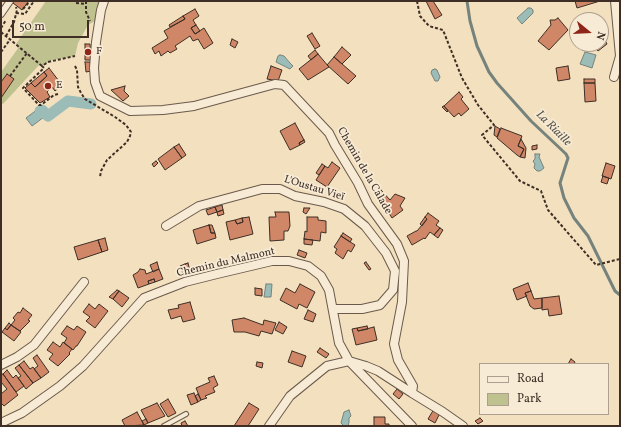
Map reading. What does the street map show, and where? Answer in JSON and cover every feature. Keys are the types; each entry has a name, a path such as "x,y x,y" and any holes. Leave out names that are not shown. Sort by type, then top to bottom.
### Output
{"street":[{"name":"Chemin de la Calade","path":"104,1 101,10 96,42 94,68 95,82 100,96 130,111 163,110 194,106 275,84 284,85 330,133 335,145 358,183 368,204 397,244 404,261 400,314 394,344 398,360 413,386 412,393"},
{"path":"614,77 620,56 615,1"},
{"path":"1,14 12,3"},
{"name":"L'Oustau Vieï","path":"166,226 199,206 262,189 280,189 296,196 324,202 344,209 365,226 386,253 394,271 393,290 380,305 362,310 333,309"},
{"name":"Chemin du Malmont","path":"1,422 22,413 60,386 83,366 144,298 185,282 272,262 294,262 308,266 321,276 329,290 339,343 349,361 412,426"},
{"path":"1,365 17,357 34,345 84,282"},
{"path":"269,426 290,396 326,366 349,361 378,371 463,426"}],"lane":[{"path":"164,426 186,414"}],"path":[{"path":"23,9 30,1"},
{"path":"16,13 25,14 34,1"},
{"path":"416,1 420,16 429,26 443,30 462,78 478,106 494,125 482,136 520,181 540,191 548,210 596,265 620,259"},
{"path":"76,3 86,2 88,18 92,22"},
{"path":"6,36 13,24 16,13 12,3"},
{"path":"1,32 42,66"},
{"path":"1,52 9,41"},
{"path":"10,76 27,53"},
{"path":"42,66 52,60 76,56"},
{"path":"42,66 44,68 23,88 39,105 58,94"},
{"path":"75,66 78,76 78,87 85,99 115,117 126,125 131,132 127,142 107,160 100,177"}],"green space":[{"path":"46,1 102,1 97,20 88,25 78,43 75,56 52,60 42,66 40,64 3,104 1,103 1,72 19,47 16,44"}],"water":[{"path":"528,8 533,10 533,13 522,24 517,18"},
{"path":"585,52 596,55 592,68 580,64"},
{"path":"278,56 284,56 293,66 290,69 276,62"},
{"path":"435,69 440,77 438,81 435,81 431,73 432,70"},
{"path":"38,109 44,117 32,126 26,118"},
{"path":"535,154 540,154 539,157 544,168 540,171 537,171 534,168 535,164 533,161 535,159"},
{"path":"266,284 272,284 271,297 264,297"},
{"path":"349,410 351,416 349,418 348,426 344,426 341,423 344,412"}],"building":[{"path":"14,1 29,1 22,10 13,3"},
{"path":"426,1 433,1 442,15 435,19"},
{"path":"575,1 600,1 577,8"},
{"path":"195,9 199,16 193,20 196,25 191,28 195,34 204,28 213,43 204,49 198,39 193,41 190,36 175,46 177,49 170,53 168,51 161,56 159,51 155,54 152,48 168,38 164,31 185,19 183,16"},
{"path":"183,16 185,19 170,27 169,25"},
{"path":"558,18 568,30 549,50 538,41 551,25 550,20 555,20"},
{"path":"196,25 200,31 195,34 191,28"},
{"path":"312,33 320,46 315,49 307,36"},
{"path":"232,39 238,42 235,48 230,45"},
{"name":"F","path":"85,44 90,44 91,60 85,60"},
{"path":"342,47 351,55 342,64 334,57"},
{"path":"315,50 318,54 311,60 308,56"},
{"path":"318,54 329,67 308,80 299,69"},
{"path":"334,57 356,76 348,84 327,65"},
{"path":"85,62 90,62 91,71 86,72"},
{"path":"271,66 282,70 278,81 267,79"},
{"path":"568,66 570,79 558,81 556,68"},
{"name":"E","path":"49,68 62,85 55,91 52,87 47,92 50,97 40,103 25,88 31,83 35,87 47,76 44,72"},
{"path":"44,72 47,76 35,87 31,83"},
{"path":"7,74 14,79 1,98 1,82"},
{"path":"584,79 595,79 595,83 584,83"},
{"path":"584,83 595,83 596,101 585,102"},
{"path":"125,86 124,91 129,96 123,101 111,90"},
{"path":"459,92 463,97 461,99 469,109 461,116 459,113 454,117 444,106"},
{"path":"444,106 448,111 447,112 442,107"},
{"path":"295,123 304,140 299,143 300,145 290,150 280,131"},
{"path":"495,126 500,129 497,137 494,135"},
{"path":"501,128 522,136 518,146 524,149 520,157 497,138"},
{"path":"521,139 526,148 525,158 520,157 524,149 518,146"},
{"path":"304,140 305,142 300,145 299,143"},
{"path":"179,144 186,155 182,158 174,147"},
{"path":"537,145 537,149 532,150 532,146"},
{"path":"174,147 182,158 165,170 158,159"},
{"path":"156,161 158,163 154,167 152,164"},
{"path":"332,162 340,168 327,187 316,180 325,166 328,168"},
{"path":"606,163 615,166 611,179 602,176"},
{"path":"322,164 325,166 319,175 316,173"},
{"path":"603,176 609,178 607,184 601,182"},
{"path":"381,190 390,200 395,194 405,198 400,206 403,210 392,218 377,194"},
{"path":"222,205 223,210 217,212 215,207"},
{"path":"215,207 217,212 208,215 206,210"},
{"path":"304,208 310,208 306,214 303,212"},
{"path":"223,210 224,214 218,216 217,212"},
{"path":"275,212 289,212 290,226 288,231 284,231 284,240 270,241 269,217 276,217"},
{"path":"428,213 439,221 436,225 440,228 434,235 430,232 425,239 424,238 412,245 407,236 417,231 427,219 425,217"},
{"path":"249,217 253,234 230,240 226,222 235,220 237,224 243,222 242,218"},
{"path":"307,217 318,217 318,220 326,221 326,233 321,232 320,241 304,239 305,231 307,232"},
{"path":"425,217 427,219 422,226 420,224"},
{"path":"242,218 243,222 237,224 235,220"},
{"path":"209,225 212,225 215,233 211,233"},
{"path":"209,225 211,233 215,233 216,238 197,244 193,230"},
{"path":"440,228 443,230 438,238 434,235"},
{"path":"343,233 352,239 350,242 341,236"},
{"path":"341,236 355,245 351,252 348,250 343,259 335,253 337,249 334,247"},
{"path":"105,238 108,250 102,252 98,240"},
{"path":"304,239 313,240 312,245 304,244"},
{"path":"98,240 102,252 78,260 74,247"},
{"path":"299,250 307,253 305,258 297,255"},
{"path":"157,262 159,269 153,272 150,265"},
{"path":"366,262 371,269 369,270 364,263"},
{"path":"188,263 190,271 187,273 185,264"},
{"path":"185,264 187,273 183,274 180,266"},
{"path":"140,269 145,270 146,274 159,269 163,279 155,282 154,279 148,281 149,284 138,288 133,275"},
{"path":"154,279 155,282 149,284 148,281"},
{"path":"528,283 531,291 525,293 527,296 517,300 513,289"},
{"path":"300,284 315,292 307,308 299,304 297,309 280,300 286,288 295,293"},
{"path":"255,288 262,289 262,296 255,295"},
{"path":"117,290 119,291 113,299 109,297"},
{"path":"119,291 129,298 122,307 113,299"},
{"path":"531,291 534,299 542,298 542,308 534,309 530,306 525,293"},
{"path":"559,296 562,314 549,316 548,309 542,310 542,298"},
{"path":"190,302 195,319 183,322 181,316 171,319 168,310 179,308 178,305"},
{"path":"89,304 95,309 99,304 108,311 95,328 86,321 90,317 83,312"},
{"path":"23,308 32,315 28,320 30,321 20,331 11,325 15,320 13,318 18,312 20,313"},
{"path":"308,310 316,314 313,322 304,319"},
{"path":"244,318 263,325 264,320 276,323 272,334 261,331 259,336 245,332 234,332 232,320"},
{"path":"279,322 287,327 283,334 275,330"},
{"path":"9,323 11,325 7,330 5,328"},
{"path":"11,325 21,332 14,341 2,332 5,328 7,330"},
{"path":"67,326 74,330 77,326 86,332 73,350 64,343 67,338 61,334"},
{"path":"367,326 368,329 358,331 357,328"},
{"path":"374,327 377,340 356,345 352,329 357,328 358,331"},
{"path":"53,342 60,347 63,342 72,349 69,353 70,354 58,366 49,359 53,354 47,350"},
{"path":"320,348 329,354 326,358 317,352"},
{"path":"292,351 306,356 302,367 288,362"},
{"path":"37,355 49,372 41,378 34,369 38,366 33,358"},
{"path":"571,359 575,362 574,363 569,363"},
{"path":"24,361 30,369 33,367 41,378 33,383 19,365"},
{"path":"257,362 263,363 262,368 256,366"},
{"path":"19,365 33,383 26,389 18,378 21,376 15,368"},
{"path":"7,370 13,378 16,375 24,386 16,392 3,374"},
{"path":"3,374 18,395 4,406 1,403 1,394 7,389 1,382 1,375"},
{"path":"214,376 218,385 213,388 215,392 205,396 207,398 201,400 196,388 210,382 208,378"},
{"path":"397,389 403,394 399,399 393,394"},
{"path":"194,393 198,402 191,405 187,395"},
{"path":"198,394 201,400 198,402 195,396"},
{"path":"168,399 176,413 168,417 160,404"},
{"path":"157,403 165,416 148,423 141,410"},
{"path":"249,403 259,409 248,426 234,426"},
{"path":"434,409 440,413 435,423 428,419"},
{"path":"137,412 144,425 125,426 122,420"},
{"path":"374,417 385,417 385,424 389,424 389,426 374,426"},
{"path":"480,418 483,421 478,424 475,421"},
{"path":"146,419 148,423 144,425 142,421"},
{"path":"185,421 188,426 182,426 181,423"}],"waterway":[{"name":"La Riaille","path":"467,1 470,21 477,46 489,72 531,121 566,154 568,158 560,183 564,198 574,218 588,236 615,291 620,295"},
{"path":"40,111 42,110 48,116 68,101 91,104"}],"place":[{"name":"F","path":"88,52"},
{"name":"E","path":"48,86"}]}
